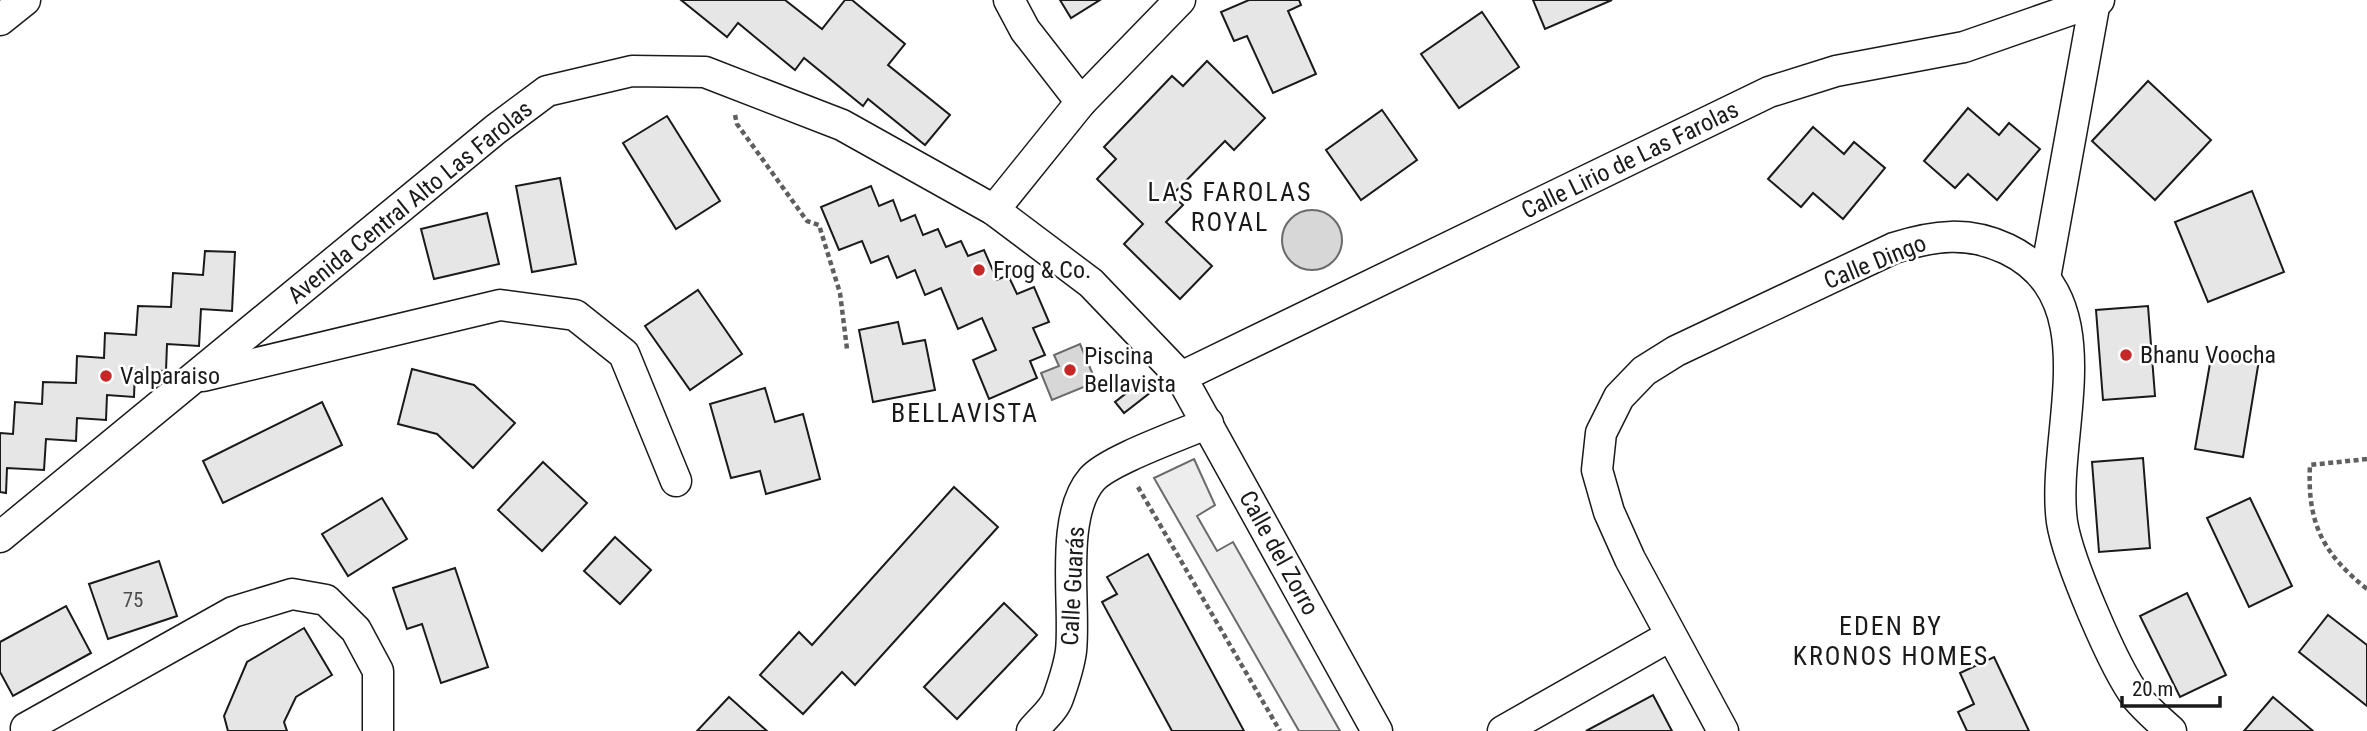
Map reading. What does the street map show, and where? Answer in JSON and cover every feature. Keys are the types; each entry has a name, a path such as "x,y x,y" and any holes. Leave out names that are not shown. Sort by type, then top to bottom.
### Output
{"street":[{"path":"0,20 25,0"},
{"path":"1009,0 1025,30 1081,102"},
{"path":"994,210 1081,102 1180,0"},
{"path":"2045,278 2097,1"},
{"name":"Calle Lirio de Las Farolas","path":"1181,377 1769,92 1836,71 1964,47 2065,6 2097,1"},
{"name":"Avenida Central Alto Las Farolas","path":"0,537 496,129 547,91 632,71 705,72 842,125 994,210 1091,283 1181,377"},
{"name":"Calle Dingo","path":"1723,731 1670,636 1609,512 1598,470 1601,433 1619,397 1644,371 1676,351 1894,248 1926,238 1957,236 1992,242 2022,257 2045,278 2064,314 2070,347 2061,482 2062,523 2075,565 2112,653 2136,697 2171,731"},
{"path":"195,377 500,305 575,315 624,354 676,481"},
{"name":"Calle del Zorro","path":"1181,377 1377,731"},
{"name":"Calle Guarás","path":"1032,731 1058,701 1071,652 1070,580 1079,503 1093,478 1123,460 1208,423"},
{"path":"26,727 233,612 292,594 326,600 356,630 378,671 378,731"},
{"path":"1503,731 1670,636"}],"path":[{"path":"729,82 737,124 807,221 819,225 840,293 847,349"},
{"path":"2367,459 2310,465 2308,499 2316,527 2331,555 2367,589"},
{"path":"1123,460 1280,731"}],"shaded area":[{"path":"1312,210 1329,215 1337,223 1342,240 1337,257 1329,265 1312,270 1295,265 1287,257 1282,240 1287,223 1295,215"},
{"name":"Piscina Bellavista","path":"1080,344 1096,382 1052,400 1041,373 1059,366 1054,355"},
{"path":"1194,459 1215,505 1197,516 1217,551 1233,542 1340,731 1299,731 1154,478"}],"building":[{"path":"681,0 785,0 822,29 845,0 852,0 905,44 888,65 950,115 925,145 868,99 863,106 804,58 795,70 738,23 727,37"},
{"path":"1060,0 1100,0 1071,18"},
{"path":"1249,0 1299,0 1301,5 1288,11 1316,74 1273,93 1247,36 1234,41 1221,12"},
{"path":"1533,0 1612,0 1545,29"},
{"path":"1482,12 1519,67 1459,108 1421,54"},
{"path":"1207,61 1265,118 1234,150 1225,141 1172,195 1183,205 1166,222 1212,266 1180,299 1124,244 1143,224 1097,179 1116,159 1104,147 1172,76 1183,86"},
{"path":"2148,81 2211,140 2155,200 2092,141"},
{"path":"1968,108 1999,135 2009,123 2040,149 1997,200 1968,174 1955,188 1924,161"},
{"path":"1382,110 1417,160 1361,200 1326,150"},
{"path":"667,116 720,201 676,229 623,143"},
{"path":"1813,127 1844,154 1854,142 1885,168 1843,219 1813,193 1801,207 1768,179"},
{"path":"560,178 576,264 532,272 516,186"},
{"path":"871,186 879,206 893,200 901,221 915,215 923,235 938,229 946,247 961,241 968,256 984,250 997,280 1008,275 1017,294 1034,287 1049,322 1033,328 1045,355 1030,361 1037,378 989,399 973,360 996,350 982,318 958,329 941,288 925,295 915,270 897,278 888,256 871,263 862,241 839,250 821,207"},
{"path":"2252,191 2284,272 2208,302 2175,222"},
{"path":"487,213 499,264 434,279 421,229"},
{"name":"Valparaiso","path":"205,251 235,252 232,311 201,309 199,346 167,344 166,371 135,370 134,397 107,395 106,420 77,418 76,441 46,439 44,470 7,468 6,493 0,492 0,433 13,434 15,402 42,404 43,382 76,383 77,356 104,358 105,333 136,335 138,306 171,307 173,273 203,275"},
{"path":"698,290 742,354 690,390 645,326"},
{"name":"Bhanu Voocha","path":"2148,306 2155,396 2103,400 2096,310"},
{"path":"898,322 903,344 925,340 935,390 873,402 859,330"},
{"path":"2212,352 2259,360 2243,457 2195,449"},
{"path":"412,369 474,385 515,423 473,468 437,434 398,424"},
{"path":"1142,381 1151,392 1124,413 1115,402"},
{"path":"765,388 775,422 803,414 820,479 766,494 760,471 731,478 710,404"},
{"path":"322,402 342,445 223,503 203,461"},
{"path":"2143,458 2150,548 2099,552 2092,462"},
{"path":"543,462 587,503 542,551 498,510"},
{"path":"954,487 998,527 855,685 842,672 803,714 760,675 799,632 812,645"},
{"path":"382,498 407,539 348,576 322,534"},
{"path":"2250,498 2292,586 2249,607 2207,518"},
{"path":"615,537 651,570 620,604 584,571"},
{"path":"1148,554 1244,731 1172,731 1102,602 1117,594 1107,577"},
{"path":"159,561 177,616 108,639 89,584"},
{"path":"455,568 488,667 441,683 422,624 407,629 393,588"},
{"path":"2187,593 2226,675 2180,697 2140,616"},
{"path":"1004,603 1037,635 957,719 924,687"},
{"path":"66,606 91,653 13,696 0,672 0,642"},
{"path":"2328,615 2367,645 2367,706 2299,652"},
{"path":"304,628 332,675 296,697 284,722 287,731 228,731 224,716 247,662"},
{"path":"1994,657 2029,731 1967,731 1958,712 1974,704 1960,673"},
{"path":"1653,695 1672,731 1586,731"},
{"path":"729,697 767,731 697,731"},
{"path":"2273,697 2313,731 2244,731"}],"place":[{"name":"Frog & Co.","path":"979,270"},
{"name":"Bhanu Voocha","path":"2126,355"},
{"name":"Piscina Bellavista","path":"1070,370"},
{"name":"Valparaiso","path":"106,376"}],"district":[{"name":"LAS FAROLAS ROYAL","path":"1230,207"},
{"name":"BELLAVISTA","path":"965,413"},
{"name":"EDEN BY KRONOS HOMES","path":"1891,641"}]}
